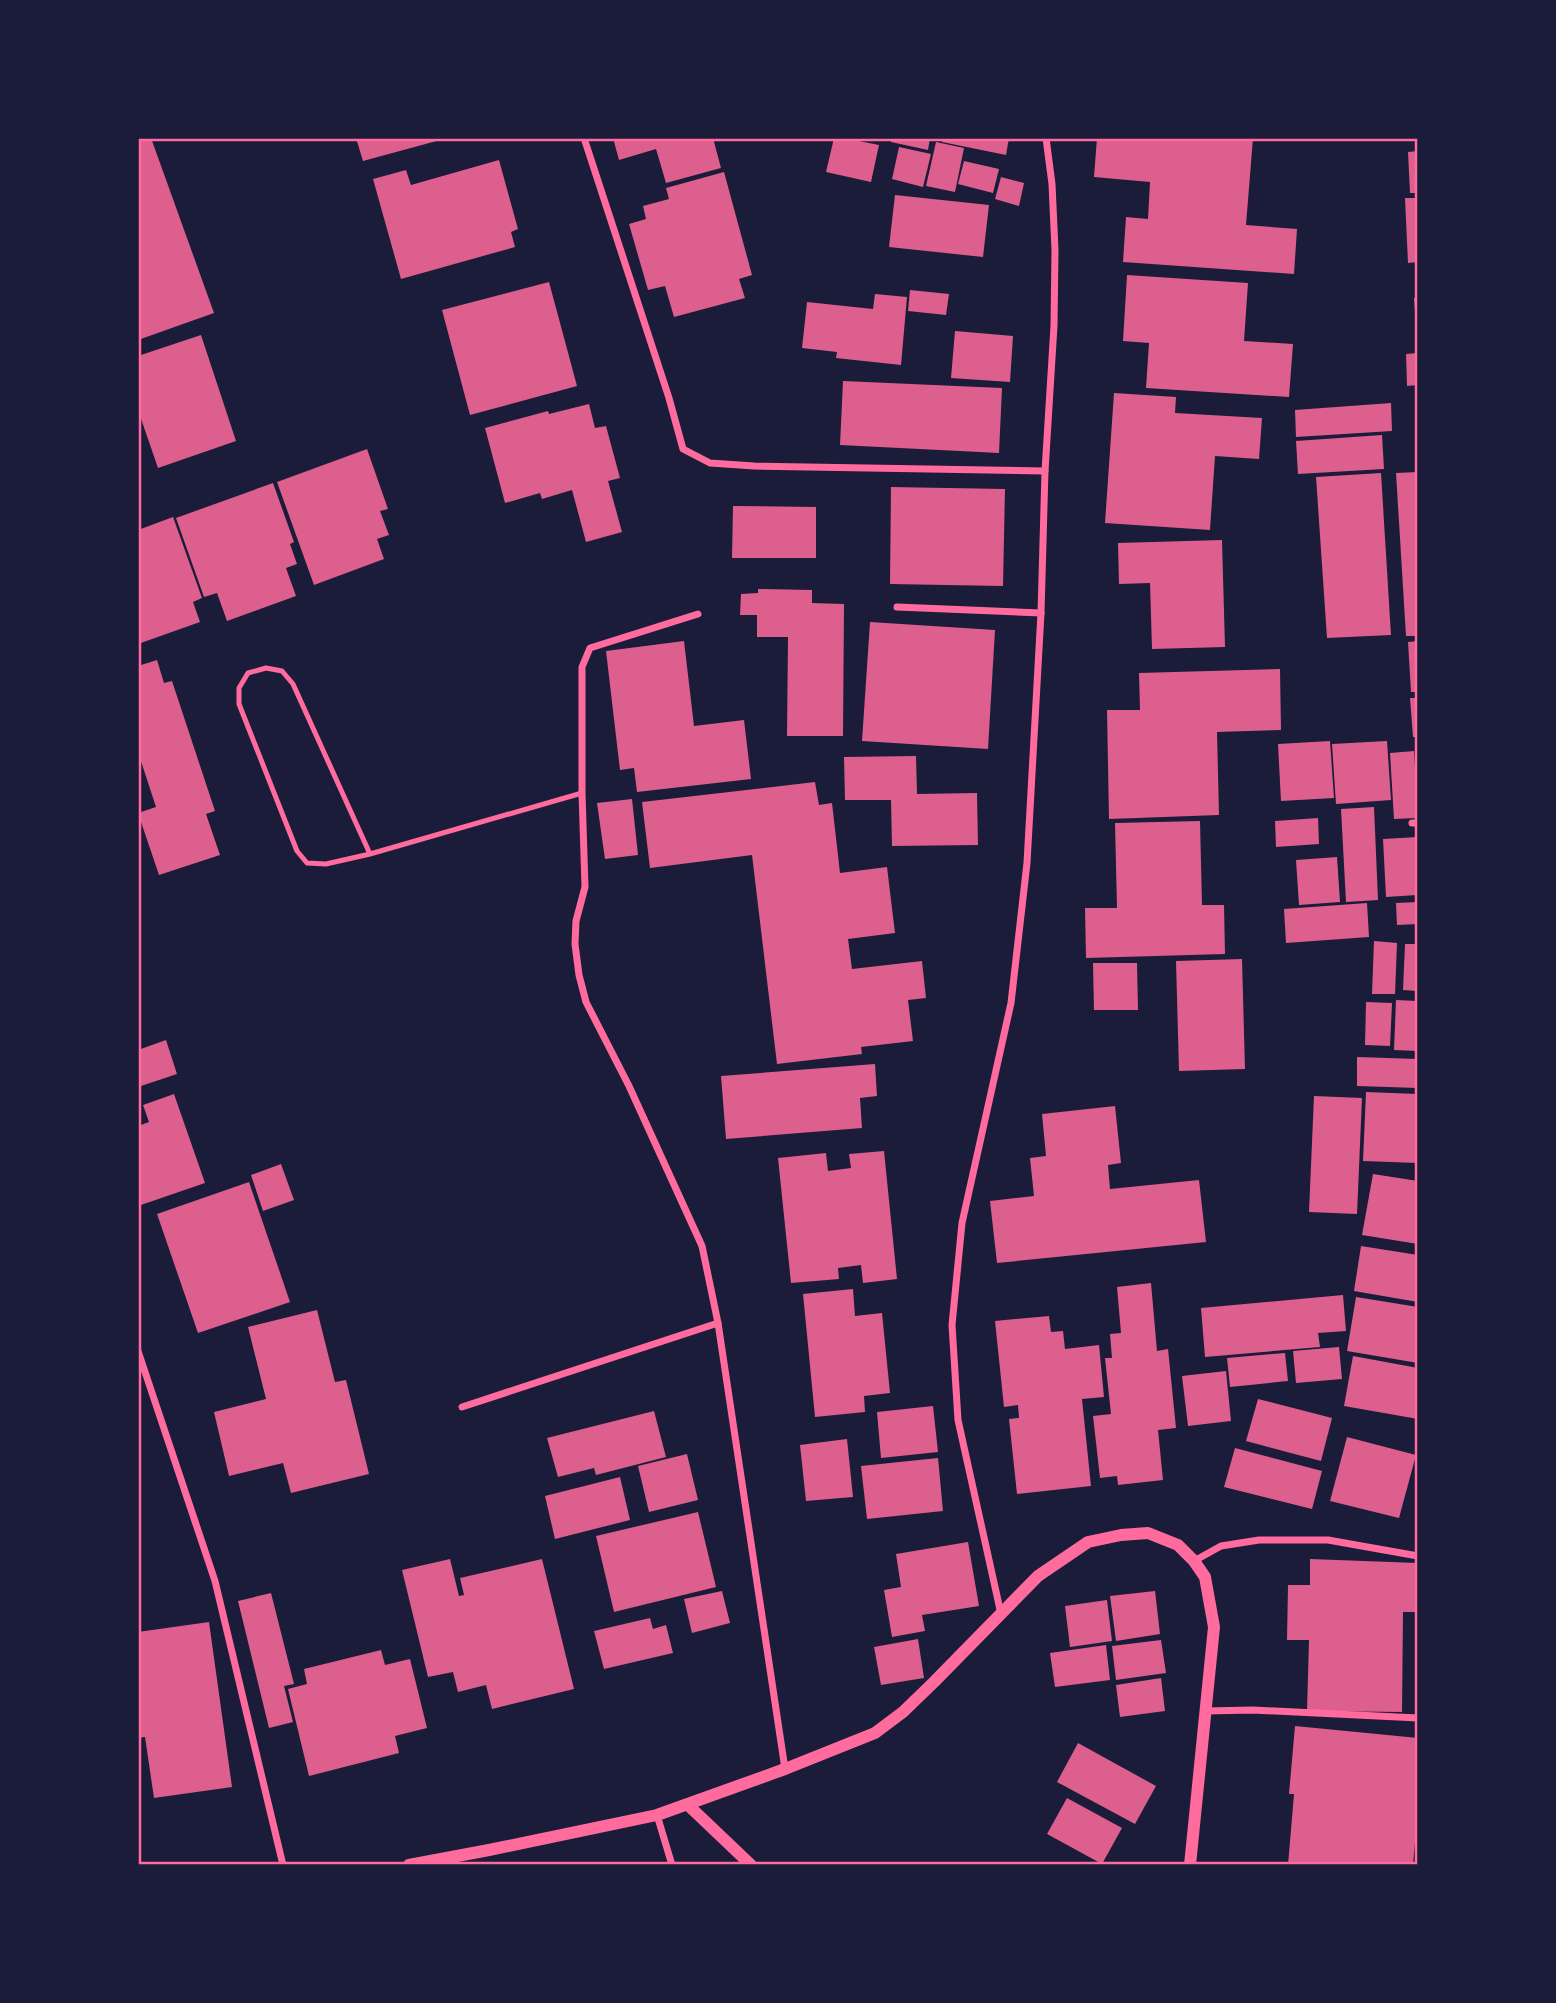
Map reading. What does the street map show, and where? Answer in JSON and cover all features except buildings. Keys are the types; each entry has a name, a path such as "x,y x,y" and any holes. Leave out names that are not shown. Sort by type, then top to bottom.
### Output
{"street":[{"path":"584,138 669,398 683,449 710,463 754,466 1045,471"},
{"path":"1001,1614 958,1420 952,1325 962,1223 1011,1003 1027,863 1054,326 1055,250 1052,184 1046,138"},
{"path":"897,607 1041,613"},
{"path":"698,614 590,648 582,667 585,887 576,921 575,944 586,1002 629,1086 702,1246 718,1323 785,1769"},
{"path":"462,1407 718,1323"},
{"path":"138,1351 215,1581 284,1865"},
{"path":"409,1865 657,1815 785,1769 875,1732 934,1682 1038,1576 1088,1542 1121,1535 1148,1534 1178,1545 1194,1561 1205,1577 1214,1628 1189,1865"},
{"path":"1194,1561 1221,1546 1259,1539 1328,1540 1418,1556"},
{"path":"1205,1711 1253,1710 1418,1717"},
{"path":"688,1805 751,1865"},
{"path":"657,1815 672,1865"}],"lane":[{"path":"370,854 293,684 282,671 266,668 248,673 239,688 239,704 297,851 307,863 326,864 370,854 582,793"}]}
